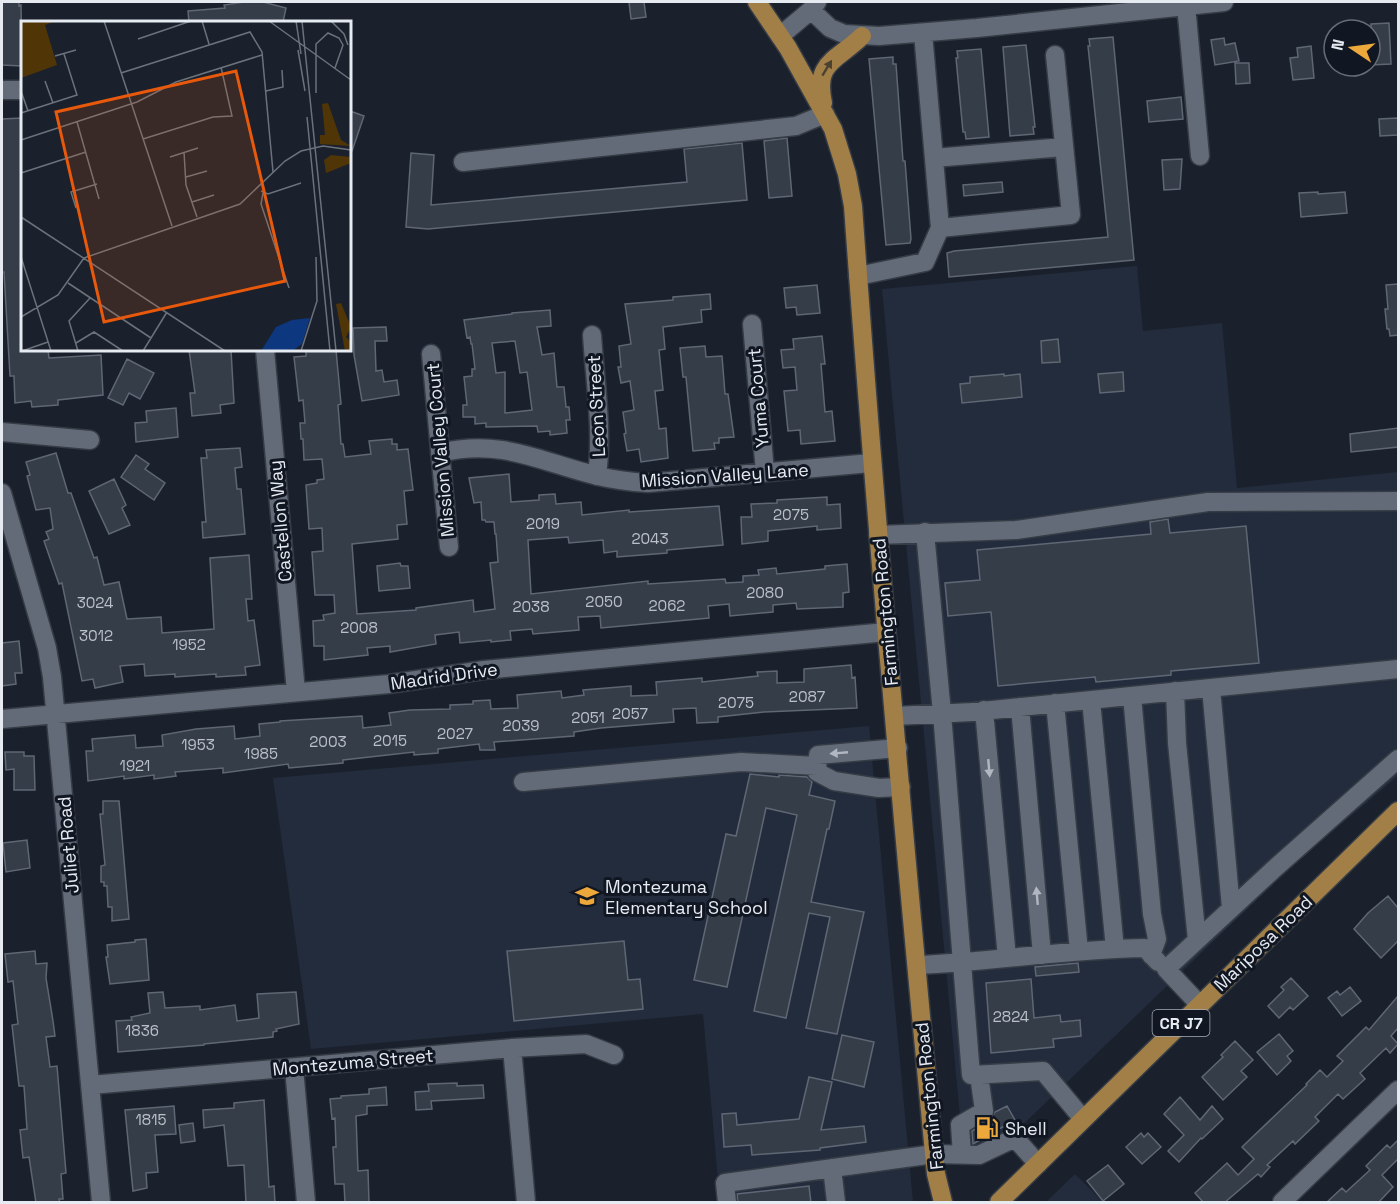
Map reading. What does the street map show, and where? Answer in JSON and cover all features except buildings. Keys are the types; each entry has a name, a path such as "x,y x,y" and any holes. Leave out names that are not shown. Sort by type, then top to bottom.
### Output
{"main road":[{"name":"Farmington Road","path":"758,2 833,129 848,174 853,206 871,463 886,632 934,1154 943,1203"},
{"path":"825,114 820,88 823,71 830,61 848,50 862,36"},
{"name":"Mariposa Road","path":"999,1203 1398,811"}],"street":[{"path":"780,36 814,6 830,28 844,34 862,36 922,33 1224,2"},
{"path":"1186,5 1200,156"},
{"path":"858,276 926,262 940,228 922,33"},
{"path":"940,228 1071,215 1055,55"},
{"path":"2,90 21,90"},
{"path":"463,162 796,126 825,114"},
{"path":"934,159 1064,147"},
{"name":"Yuma Court","path":"752,324 765,472"},
{"name":"Leon Street","path":"592,335 600,434 597,476"},
{"name":"Castellon Way","path":"265,351 296,692"},
{"name":"Mission Valley Court","path":"431,354 448,547"},
{"path":"2,432 90,440"},
{"name":"Mission Valley Lane","path":"440,453 475,447 498,448 521,452 597,476 648,483 871,463"},
{"name":"Juliet Road","path":"2,493 47,648 56,714 101,1203"},
{"path":"878,535 1016,530 1208,502 1398,501"},
{"path":"925,532 971,1075 1043,1071 1083,1119"},
{"name":"Madrid Drive","path":"2,719 388,684 484,670 886,632"},
{"path":"895,716 1020,707 1398,669"},
{"path":"1211,688 1231,909"},
{"path":"1175,691 1177,743 1197,940"},
{"path":"1132,696 1152,914 1157,939 1151,955"},
{"path":"1091,700 1114,949"},
{"path":"1055,703 1079,951"},
{"path":"1020,707 1042,955"},
{"path":"984,710 1007,958"},
{"path":"898,748 818,755 817,772 834,781 879,788 901,787"},
{"path":"1166,969 1398,759"},
{"path":"523,782 741,762 817,766"},
{"path":"917,965 962,963 1079,951 1145,948 1200,1005"},
{"name":"Montezuma Street","path":"91,1085 512,1048 586,1044 614,1055"},
{"path":"512,1048 526,1203"},
{"path":"294,1068 306,1203"},
{"path":"962,1155 960,1125 984,1111 979,1075"},
{"path":"1282,1203 1398,1090"},
{"path":"727,1203 725,1183 934,1154 979,1155 1015,1138 1038,1164"},
{"path":"832,1168 836,1203"}],"shaded area":[{"path":"1137,266 1143,331 1222,323 1237,488 1398,472 1398,776 1297,861 985,1161 964,1159 882,289"},
{"name":"Montezuma Elementary School","path":"869,726 913,1202 720,1202 703,1014 311,1049 273,778"},
{"path":"1075,1174 1103,1202 1046,1202"}],"place":[{"name":"Montezuma Elementary School","path":"587,896"},
{"name":"Shell","path":"987,1128"}]}
